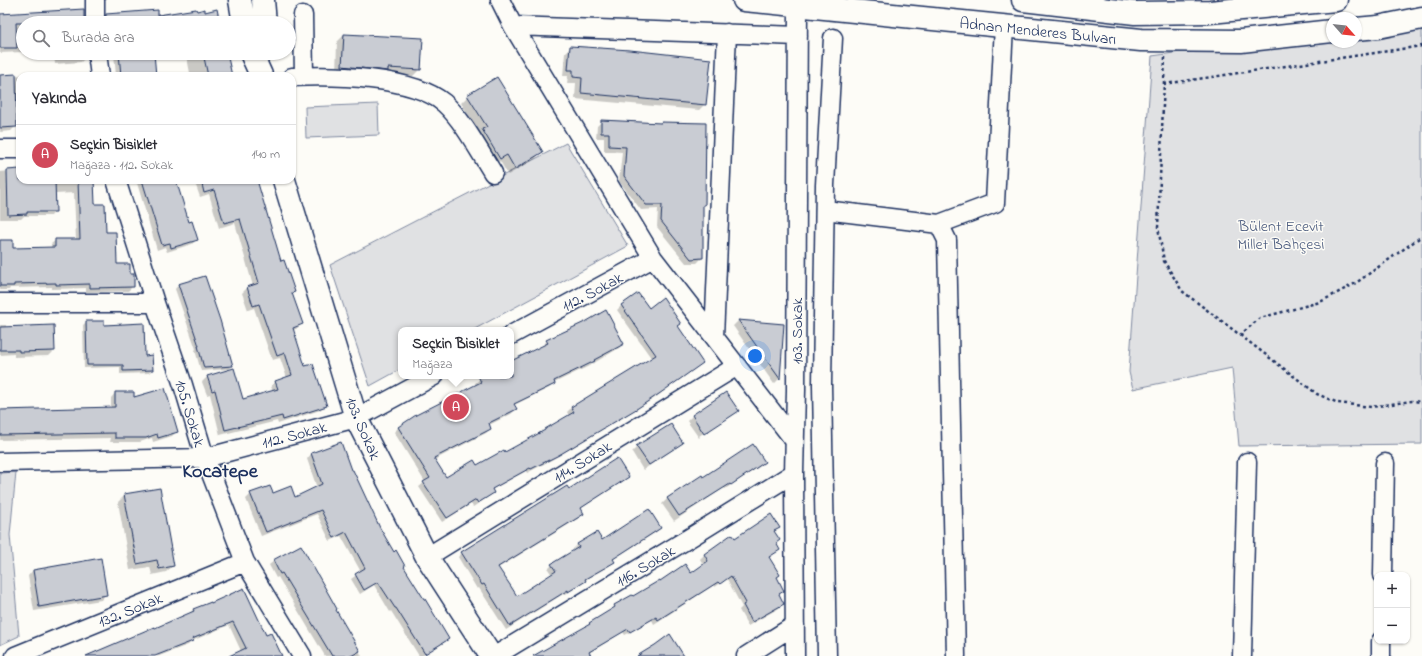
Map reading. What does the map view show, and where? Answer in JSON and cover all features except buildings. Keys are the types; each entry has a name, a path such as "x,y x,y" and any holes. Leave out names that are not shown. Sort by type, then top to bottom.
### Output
{"main road":[{"path":"240,0 243,16"},
{"path":"263,0 264,16"},
{"name":"Adnan Menderes Bulvarı","path":"744,0 1141,40 1241,41 1326,32"},
{"name":"Adnan Menderes Bulvarı","path":"1023,0 1113,5 1135,13 1210,12 1252,4 1336,0"},
{"path":"1362,28 1422,18"},
{"path":"255,60 263,72"},
{"path":"264,60 265,72"},
{"name":"103. Sokak","path":"285,184 356,418 427,557 490,656"}],"street":[{"path":"95,0 96,16"},
{"path":"500,0 513,26 653,258 794,440"},
{"name":"103. Sokak","path":"796,656 794,440 796,390 798,5"},
{"path":"303,15 298,77 340,77 403,85 424,91 443,103 463,125 493,173"},
{"path":"513,26 798,36"},
{"path":"825,210 939,224 995,203 1004,26"},
{"path":"714,337 727,33"},
{"path":"827,656 822,384 825,210 834,38"},
{"path":"98,60 99,72"},
{"path":"0,149 16,149"},
{"name":"105. Sokak","path":"117,184 183,385 205,458 245,562 302,656"},
{"path":"939,224 947,240 956,656"},
{"name":"112. Sokak","path":"514,332 653,258"},
{"path":"0,303 155,303"},
{"name":"114. Sokak","path":"427,557 737,366"},
{"name":"112. Sokak","path":"0,462 205,458 356,418 428,379"},
{"path":"1242,656 1247,462"},
{"path":"1383,572 1385,463"},
{"name":"116. Sokak","path":"495,656 691,537 794,472"},
{"name":"132. Sokak","path":"15,656 245,562"},
{"path":"746,656 795,625"},
{"path":"1381,644 1381,656"}],"path":[{"path":"1165,40 1158,227 1164,261 1182,290 1317,394 1338,402 1371,407 1412,401 1422,402"},
{"path":"1164,84 1422,46"},
{"path":"1240,335 1260,318 1320,302 1356,283 1422,236"}],"green space":[{"name":"Bülent Ecevit Millet Bahçesi","path":"1422,19 1422,444 1239,446 1232,368 1133,389 1129,372 1152,56 1326,32 1326,48 1362,48 1362,27"},
{"path":"378,104 379,135 306,138 305,107"},
{"path":"566,143 628,246 479,327 398,327 398,371 370,386 330,265"},
{"path":"16,472 10,535 19,636 0,645 0,473"}],"place":[{"name":"Seçkin Bisiklet","path":"456,407"}],"district":[{"name":"Kocatepe","path":"220,470"}]}
